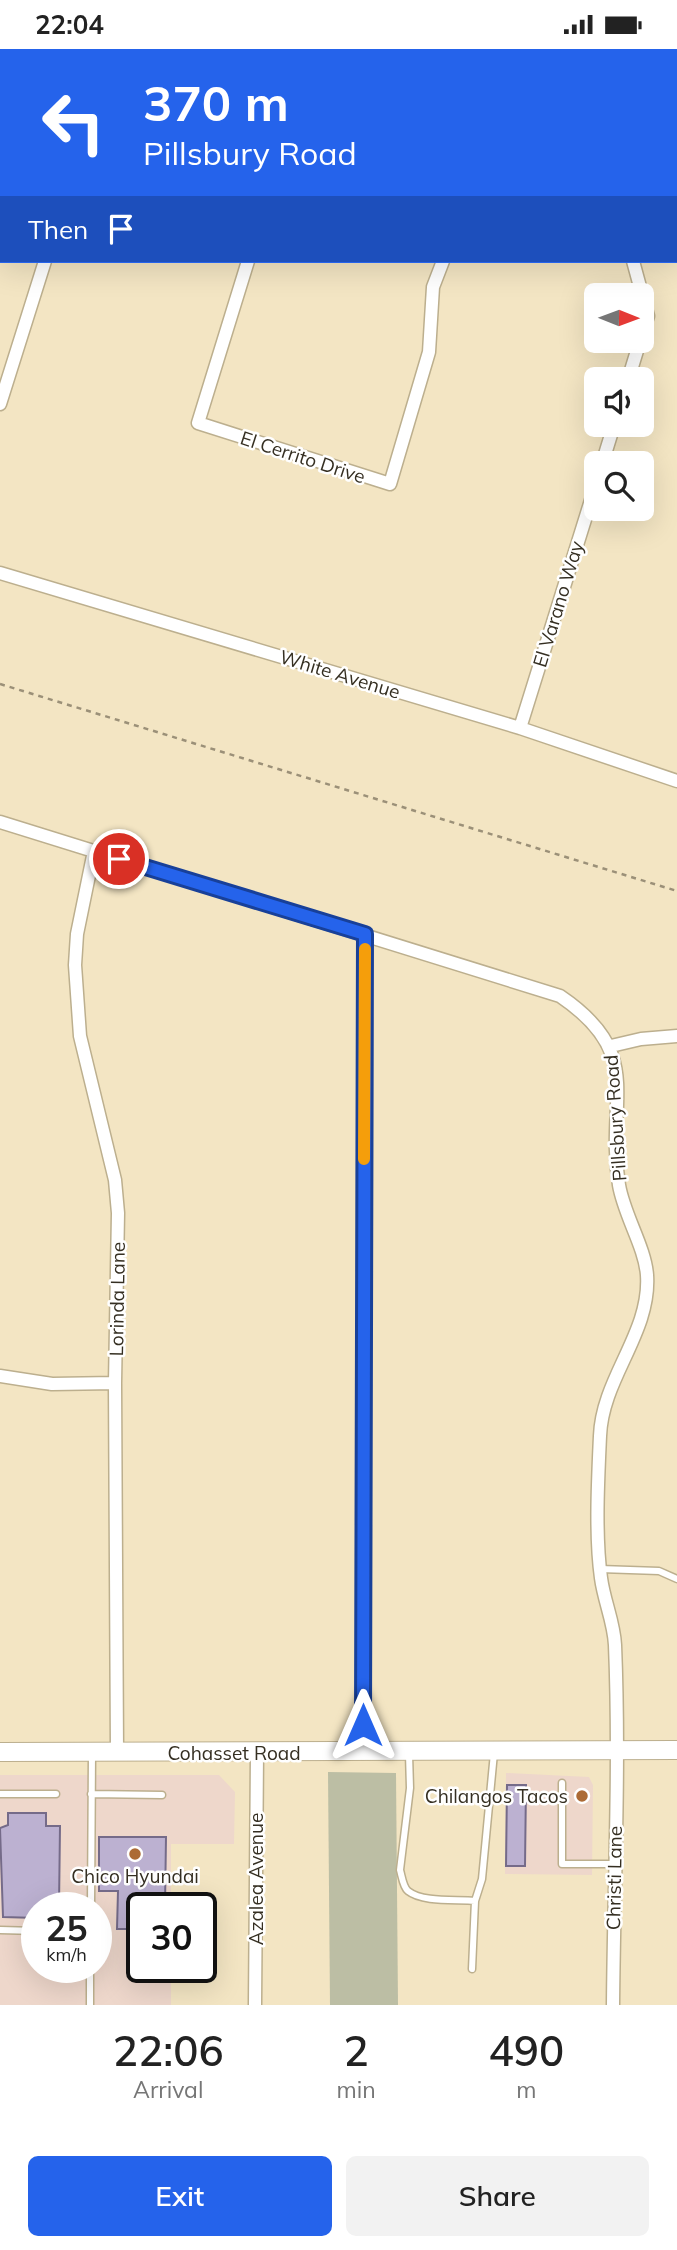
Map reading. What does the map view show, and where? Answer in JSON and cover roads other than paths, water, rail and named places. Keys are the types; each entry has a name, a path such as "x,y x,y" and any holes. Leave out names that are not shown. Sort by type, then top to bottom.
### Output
{"street":[{"path":"0,404 44,263"},
{"name":"El Cerrito Drive","path":"247,263 198,423 390,484 429,352 433,287 442,263"},
{"path":"635,263 640,283"},
{"name":"El Varano Way","path":"520,728 585,521"},
{"name":"White Avenue","path":"0,573 520,728 677,781"},
{"name":"Pillsbury Road","path":"0,822 560,996 598,1027 611,1046 617,1084 615,1135 619,1186 632,1234 643,1256 647,1293 643,1314 607,1395 602,1414 600,1570 615,1643 616,1750"},
{"name":"Lorinda Lane","path":"94,851 77,934 76,1002 86,1069 115,1180 118,1213 115,1383 117,1753"},
{"path":"363,1753 365,934"},
{"path":"611,1046 640,1039 677,1036"},
{"path":"0,1376 52,1384 115,1383"},
{"name":"Christi Lane","path":"613,2005 616,1750"},
{"name":"Cohasset Road","path":"0,1752 677,1750"},
{"name":"Azalea Avenue","path":"255,2005 257,1753"}],"lane":[{"path":"600,1570 659,1570 677,1579"},
{"path":"472,1969 475,1901 482,1879 494,1751"},
{"path":"409,1752 410,1788 400,1870 403,1883 408,1891 422,1896 475,1901"},
{"path":"91,1892 92,1753"},
{"path":"562,1783 562,1864 614,1864"},
{"path":"0,1794 56,1794"},
{"path":"92,1794 162,1795"},
{"path":"0,1930 21,1931"},
{"path":"90,1983 90,2005"}],"place":[{"name":"Chilangos Tacos","path":"582,1796"},
{"name":"Chico Hyundai","path":"135,1854"}]}
